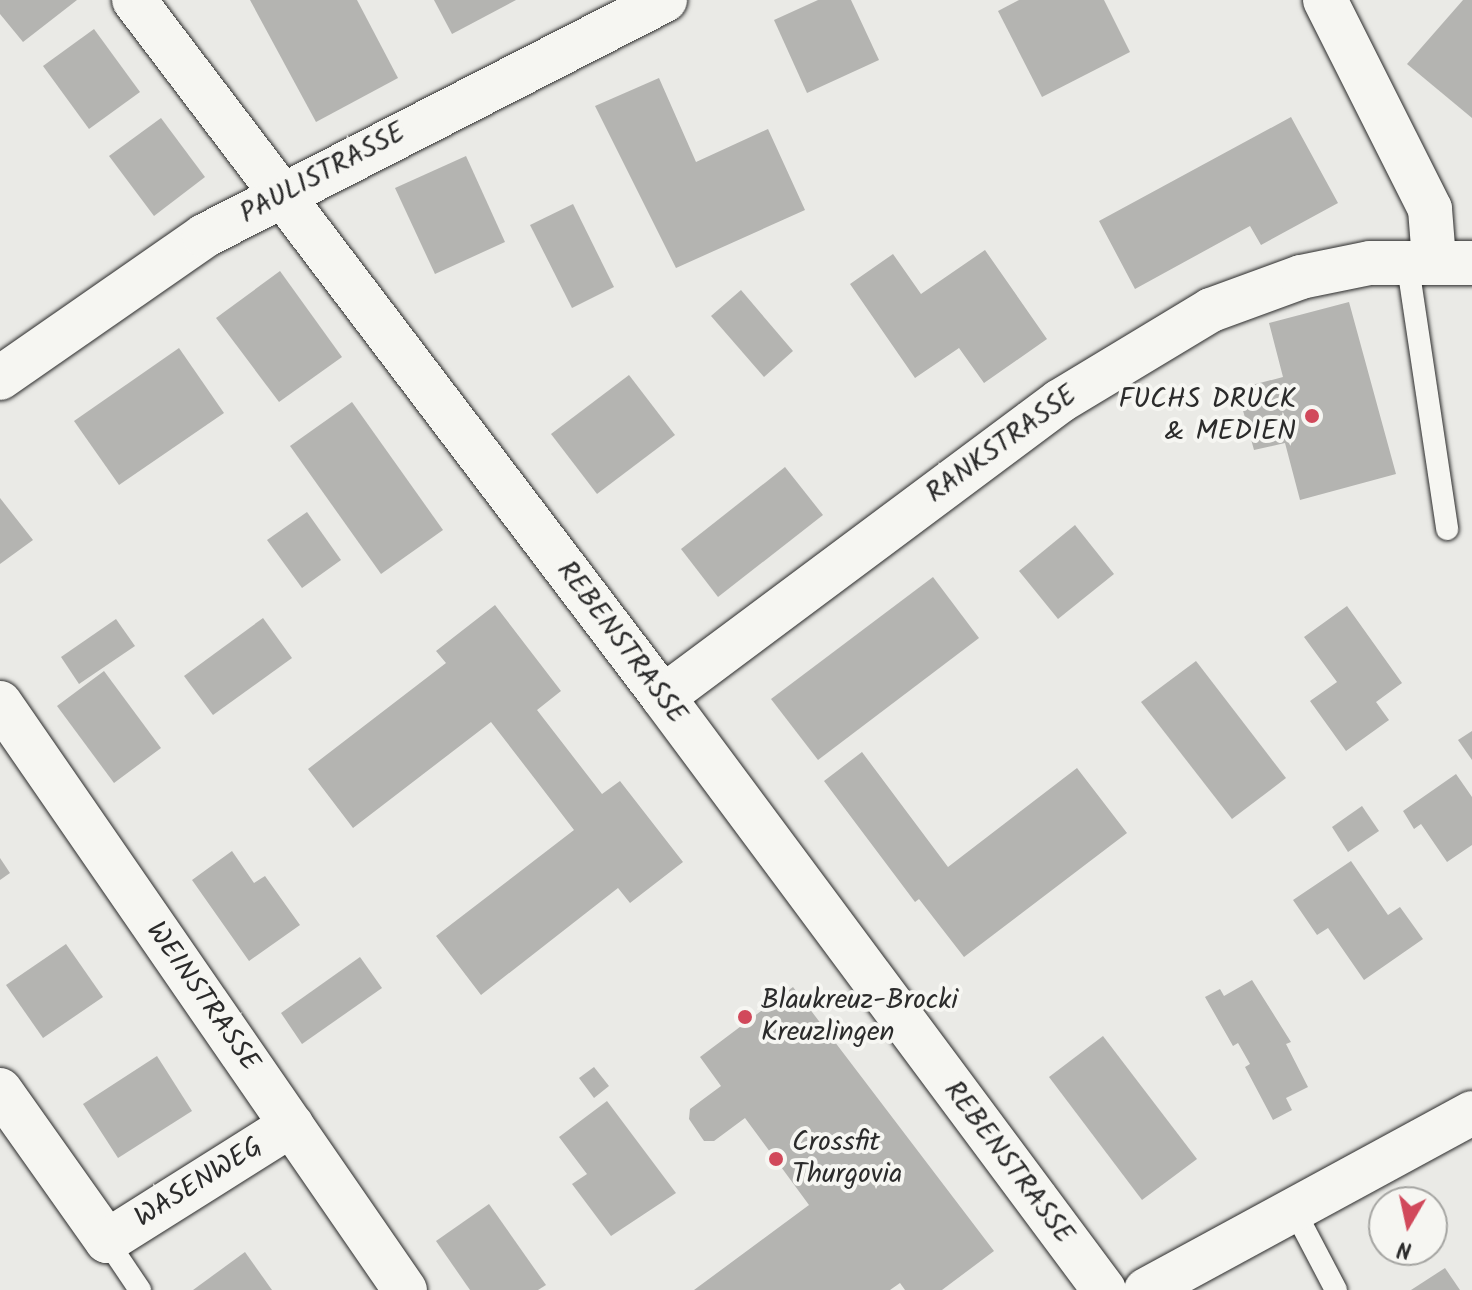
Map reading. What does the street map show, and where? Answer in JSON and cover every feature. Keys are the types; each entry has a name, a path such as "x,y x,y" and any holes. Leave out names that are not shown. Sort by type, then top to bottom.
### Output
{"street":[{"name":"REBENSTRASSE","path":"134,0 663,697 1104,1290"},
{"name":"PAULISTRASSE","path":"0,378 192,244 665,0"},
{"path":"1325,0 1430,209 1438,261"},
{"name":"RANKSTRASSE","path":"663,697 1047,410 1142,347 1211,310 1301,277 1438,261"},
{"name":"WEINSTRASSE","path":"0,703 405,1290"},
{"name":"WASENWEG","path":"0,1090 107,1241 291,1125"},
{"path":"1146,1290 1472,1113"}],"lane":[{"path":"1438,261 1447,529"},
{"path":"1294,1210 1336,1290"},
{"name":"WASENWEG","path":"107,1241 140,1290"}],"building":[{"path":"0,0 77,0 23,42 0,14"},
{"path":"250,0 357,0 398,78 316,122"},
{"path":"434,0 516,0 452,34"},
{"path":"818,0 851,0 879,60 807,93 774,20"},
{"path":"1019,0 1104,0 1130,52 1042,97 998,11"},
{"path":"1463,0 1472,0 1472,118 1407,64"},
{"path":"94,29 140,92 89,129 43,66"},
{"path":"659,78 696,162 768,129 805,210 676,268 595,106"},
{"path":"1291,117 1338,203 1261,245 1250,226 1135,289 1099,221"},
{"path":"161,118 205,177 154,216 109,156"},
{"path":"466,156 505,242 435,274 395,188"},
{"path":"573,204 614,287 572,308 530,225"},
{"path":"985,250 1047,339 984,383 959,348 915,378 850,284 893,254 921,294"},
{"path":"280,271 342,357 279,402 216,318"},
{"path":"741,290 793,351 764,377 711,316"},
{"name":"FUCHS DRUCK & MEDIEN","path":"1349,302 1396,474 1300,500 1285,443 1254,450 1237,389 1283,377 1269,323"},
{"path":"179,348 224,413 119,485 74,421"},
{"path":"629,375 675,435 597,494 551,434"},
{"path":"352,402 443,530 381,574 290,446"},
{"path":"785,467 823,515 718,597 681,549"},
{"path":"0,498 33,540 0,564"},
{"path":"307,512 341,560 302,588 267,540"},
{"path":"1075,525 1114,574 1058,619 1019,571"},
{"path":"933,577 979,638 818,760 771,699"},
{"path":"495,605 561,691 537,710 602,794 620,781 683,862 630,903 618,888 481,995 436,936 574,830 535,779 491,722 353,828 308,769 446,663 436,651"},
{"path":"1347,606 1402,683 1376,702 1389,720 1346,751 1310,701 1337,682 1304,637"},
{"path":"263,618 292,658 213,715 184,676"},
{"path":"116,619 135,646 79,684 61,657"},
{"path":"1196,661 1286,778 1232,819 1141,702"},
{"path":"104,671 161,748 114,783 57,706"},
{"path":"1472,731 1472,760 1458,740"},
{"path":"862,752 948,867 1077,768 1127,833 964,957 919,899 915,902 824,781"},
{"path":"1456,774 1472,797 1472,845 1447,862 1421,824 1414,829 1403,811"},
{"path":"1362,806 1379,831 1348,852 1332,827"},
{"path":"232,851 254,883 265,876 300,925 249,961 192,880"},
{"path":"0,858 10,873 0,880"},
{"path":"1351,861 1388,915 1400,907 1423,939 1364,980 1328,928 1317,935 1293,900"},
{"path":"66,944 103,997 43,1038 6,985"},
{"path":"360,957 382,988 302,1044 281,1013"},
{"path":"1252,980 1291,1042 1286,1044 1308,1087 1286,1098 1292,1110 1273,1120 1245,1067 1250,1064 1238,1043 1233,1046 1205,997 1220,989 1224,996"},
{"path":"793,987 994,1251 942,1290 905,1290 900,1283 890,1290 694,1290 809,1205 745,1118 714,1141 704,1141 689,1119 690,1109 721,1086 700,1057"},
{"path":"1103,1036 1197,1159 1142,1200 1049,1077"},
{"path":"157,1056 192,1111 118,1158 83,1104"},
{"path":"594,1067 609,1086 594,1098 579,1078"},
{"path":"607,1101 676,1193 611,1236 572,1184 587,1174 559,1137"},
{"path":"489,1204 546,1285 538,1290 470,1290 436,1241"},
{"path":"245,1252 272,1290 193,1290"},
{"path":"1445,1268 1460,1290 1411,1290"}],"place":[{"name":"FUCHS DRUCK & MEDIEN","path":"1312,416"},
{"name":"Blaukreuz-Brocki Kreuzlingen","path":"745,1017"},
{"name":"Crossfit Thurgovia","path":"776,1159"}]}
